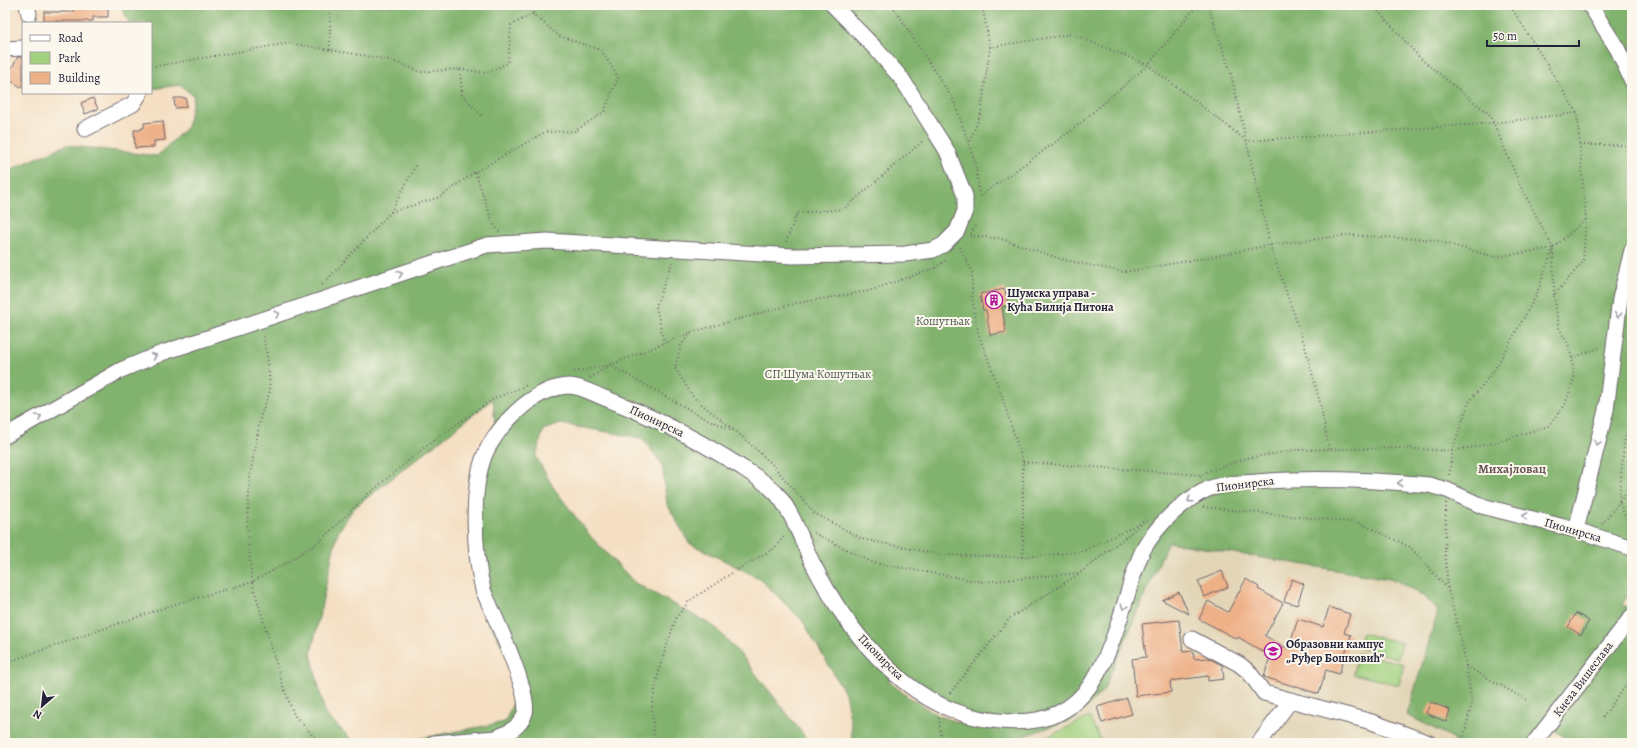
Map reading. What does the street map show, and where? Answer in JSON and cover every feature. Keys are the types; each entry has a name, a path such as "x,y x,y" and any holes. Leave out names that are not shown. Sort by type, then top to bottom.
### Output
{"street":[{"path":"5,436 121,370 162,353 354,290 470,249 487,245 547,241 676,248 780,256 905,254 933,250 944,245 957,231 962,220 966,204 961,184 947,152 902,80 876,48 833,5"},
{"path":"1590,5 1618,50 1632,81"},
{"path":"5,49 22,48"},
{"path":"85,129 133,104 139,94"},
{"path":"1576,530 1606,410 1620,299 1632,250"},
{"name":"Пионирска","path":"434,743 477,740 505,735 521,723 525,712 526,702 521,684 481,580 476,528 480,470 483,457 492,442 522,407 546,392 568,386 576,387 626,407 711,448 767,484 779,496 813,563 845,619 878,658 896,675 941,705 976,717 1018,723 1051,718 1067,710 1080,699 1093,684 1108,653 1116,634 1136,566 1144,548 1168,518 1184,504 1211,488 1225,484 1303,479 1429,484 1447,490 1482,506 1576,530 1632,548"},
{"name":"Кнеза Вишеслава","path":"1539,741 1632,616"},
{"path":"1192,639 1240,664 1249,672 1264,693 1372,722 1427,743"},
{"path":"1259,743 1291,700"}],"path":[{"path":"330,50 330,9 335,5"},
{"path":"391,212 440,197 475,172 545,132 575,131 604,112 618,77 601,50 559,36 533,14 532,5"},
{"path":"892,5 954,101 976,165 980,196 978,203"},
{"path":"969,142 982,113 990,47 982,5"},
{"path":"980,196 1071,131 1148,65 1197,5"},
{"path":"1208,5 1230,70 1270,245 1305,346 1330,449"},
{"path":"1196,480 1206,472 1248,458 1296,450 1401,448 1452,451 1494,443 1548,426 1565,405 1574,378 1572,358 1568,344 1559,328 1554,295 1553,248 1521,187 1490,115 1421,60 1373,5"},
{"path":"1510,5 1577,113 1586,219 1583,262 1554,295"},
{"path":"152,67 288,43 390,60 421,72 460,69 486,72 508,63 511,24 533,14"},
{"path":"990,47 1072,34 1148,65 1247,141 1493,123 1577,113"},
{"path":"460,69 462,95 483,117"},
{"path":"780,256 797,213 844,209 934,131"},
{"path":"1580,145 1632,145"},
{"path":"318,289 391,212 417,163"},
{"path":"475,172 493,223 505,243"},
{"path":"1462,743 1472,703 1466,666 1448,589 1445,554 1447,490 1452,451 1470,402 1495,369 1536,296 1553,248 1586,219"},
{"path":"955,252 961,248 970,236 974,230 975,224"},
{"path":"970,236 999,238 1064,260 1124,272 1270,245 1348,235 1434,240 1495,256 1553,248"},
{"path":"664,343 656,306 676,248"},
{"path":"961,248 972,271 972,297 978,333 1000,391 1023,462 1023,558"},
{"path":"576,387 610,365 692,332 797,303 869,291 935,268 950,256"},
{"path":"262,319 270,392 261,415 250,475 247,525 252,582 282,683 294,715 320,743"},
{"path":"692,332 681,345 676,368 694,398 771,463 814,513 862,539 942,555 1023,558 1081,552 1147,520"},
{"path":"1572,358 1615,341"},
{"path":"572,372 610,365 704,418 736,432"},
{"path":"5,663 172,605 252,582 288,562 320,541 366,496 430,443 493,399 527,385"},
{"path":"1632,413 1624,443 1619,502 1632,534"},
{"path":"1023,462 1202,476"},
{"path":"787,482 788,488"},
{"path":"1593,535 1632,486"},
{"path":"1184,504 1230,511 1360,523 1410,547 1448,589"},
{"path":"942,743 939,716 941,705 1010,618 1080,573 1153,515"},
{"path":"654,743 652,704 660,666 676,618 689,601 735,571 775,548 794,523 874,563 983,582 1080,573"},
{"path":"1466,666 1527,700"},
{"path":"1603,717 1632,677"}],"shaded area":[{"name":"Образовни кампус „Руђер Бошковић”","path":"1168,542 1395,580 1424,596 1438,611 1407,715 1455,739 1454,743 1003,743 1076,718 1102,691"}],"green space":[{"name":"Кошутњак","path":"121,5 1632,5 1632,591 1622,604 1632,610 1632,743 1573,743 1542,722 1527,743 1454,743 1455,739 1407,715 1438,611 1424,596 1395,580 1168,542 1103,691 1076,718 1003,743 852,743 851,723 845,693 802,620 759,578 689,543 667,504 662,464 642,438 561,424 543,430 536,457 553,487 591,537 635,583 715,627 741,655 810,743 5,743 5,172 66,145 157,156 187,127 194,96 180,85 152,89 152,22 129,22","holes":["493,399 495,426 469,476 480,603 521,684 505,722 407,741 353,741 325,714 311,654 337,534 353,509","896,675 976,717 1002,722 988,729 939,716 908,697 888,681"]},
{"path":"1362,633 1402,643 1398,658 1359,648"},
{"path":"1358,653 1404,664 1399,685 1353,674"},
{"path":"1089,717 1102,743 1035,743"}],"building":[{"path":"73,7 108,7 108,17 93,17 93,21 44,21 44,12 73,12"},
{"path":"18,57 22,57 22,87 6,78"},
{"path":"93,98 98,109 85,114 81,103"},
{"path":"174,98 186,98 186,107 175,108"},
{"path":"163,121 165,140 154,141 154,147 135,148 134,130 141,130 141,128 144,128 144,123"},
{"path":"1005,289 1008,306 1002,307 1006,332 990,335 986,310 983,310 980,294"},
{"path":"1222,571 1228,587 1204,597 1198,581"},
{"path":"1246,579 1259,587 1258,589 1283,603 1265,636 1288,649 1298,619 1323,627 1329,607 1350,614 1344,633 1351,635 1339,674 1326,670 1319,694 1264,677 1270,656 1238,637 1237,639 1199,619 1208,601 1228,612"},
{"path":"1292,579 1304,584 1297,605 1284,601"},
{"path":"1179,592 1189,614 1162,600"},
{"path":"1576,613 1589,621 1581,635 1568,627"},
{"path":"1179,620 1183,652 1193,651 1194,659 1208,658 1222,665 1224,679 1208,681 1208,676 1170,681 1171,692 1136,696 1132,659 1146,657 1142,624"},
{"path":"1127,698 1132,714 1102,723 1097,707"},
{"path":"1431,702 1450,710 1446,722 1426,713"}],"place":[{"name":"Шумска управа - Кућа Билија Питона","path":"994,300"},
{"name":"Образовни кампус „Руђер Бошковић”","path":"1273,651"}],"district":[{"name":"Михајловац","path":"1512,468"}],"park label":[{"name":"СП Шума Кошутњак","path":"818,374"}]}
